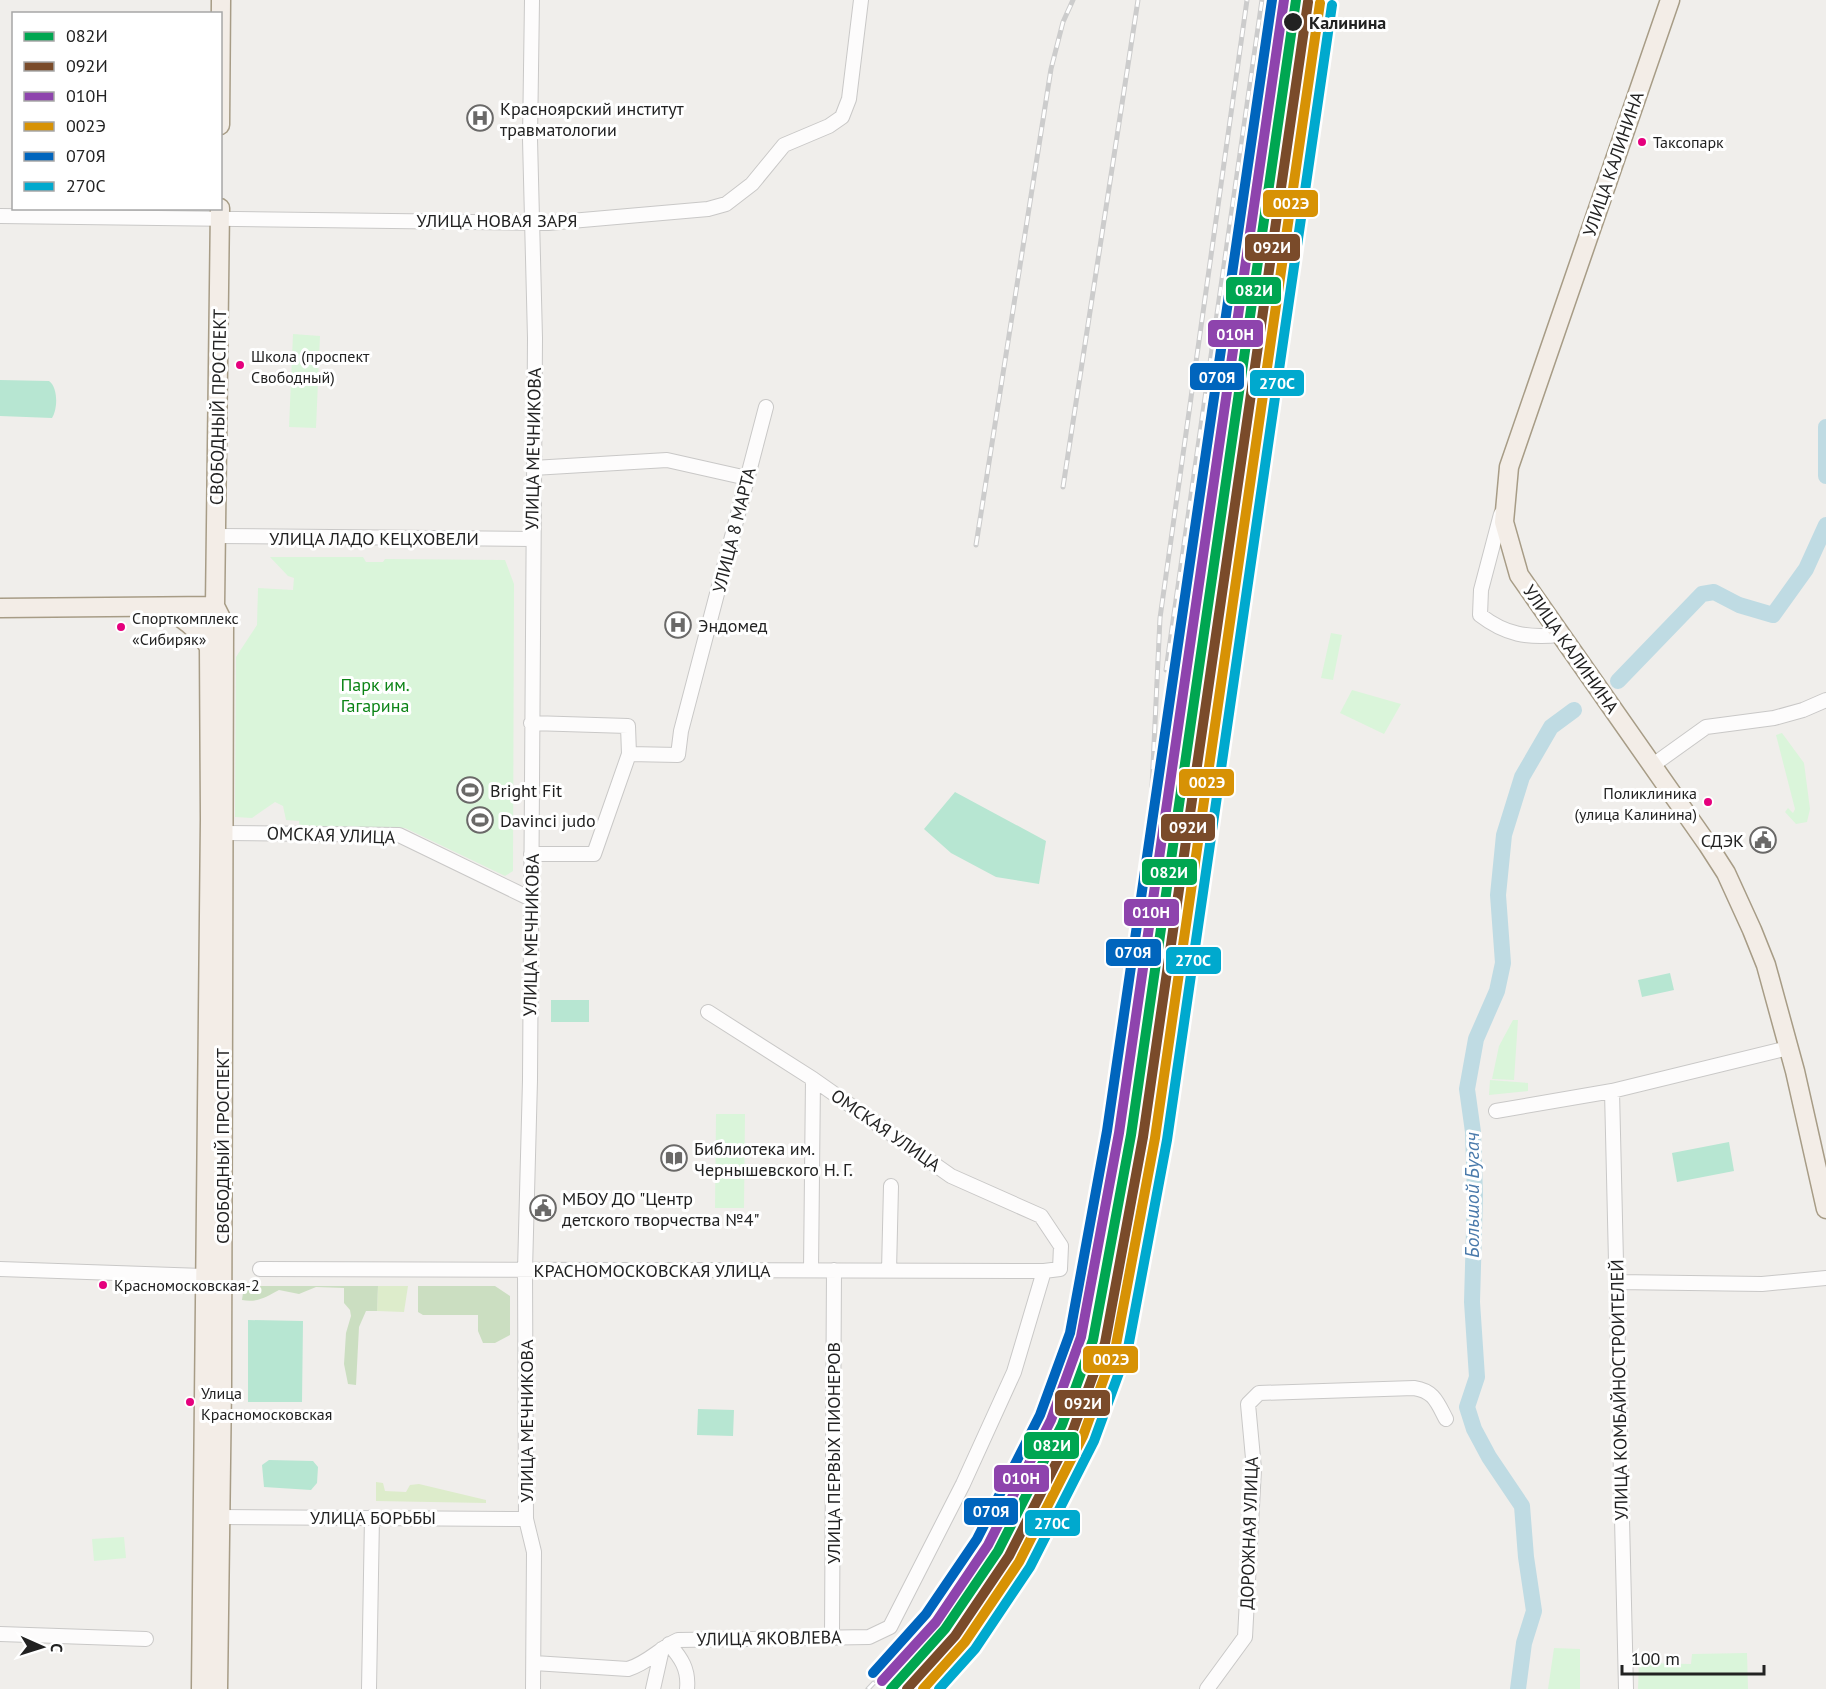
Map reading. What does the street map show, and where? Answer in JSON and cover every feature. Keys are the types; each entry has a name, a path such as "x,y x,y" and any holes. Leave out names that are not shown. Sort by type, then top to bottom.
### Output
{"main road":[{"name":"УЛИЦА КАЛИНИНА","path":"1670,0 1509,467 1504,500 1504,522 1508,545 1519,575 1708,845 1737,894 1766,965 1814,1148 1826,1209"},
{"name":"СВОБОДНЫЙ ПРОСПЕКТ","path":"217,833 209,647 215,606 220,214"},
{"path":"161,606 187,621 199,632 209,647"},
{"name":"СВОБОДНЫЙ ПРОСПЕКТ","path":"201,1689 212,1278 217,833 224,624 215,606"},
{"path":"0,608 215,606"},
{"name":"СВОБОДНЫЙ ПРОСПЕКТ","path":"212,1278 219,1517 218,1689"}],"street":[{"name":"УЛИЦА МЕЧНИКОВА","path":"532,0 531,222 535,338 531,899 525,1270 526,1519 534,1552 533,1689"},
{"name":"УЛИЦА НОВАЯ ЗАРЯ","path":"0,216 220,214 531,222 629,218 708,209 726,204 752,184 784,145 829,126 843,117 849,99 861,0"},
{"name":"УЛИЦА 8 МАРТА","path":"629,754 678,755 681,731 766,407"},
{"path":"533,468 667,460 747,478"},
{"path":"1504,500 1481,590 1480,615 1498,629 1534,638 1560,635"},
{"name":"УЛИЦА ЛАДО КЕЦХОВЕЛИ","path":"216,536 532,539"},
{"path":"1653,765 1706,727 1774,718 1803,710 1826,699"},
{"path":"531,723 628,726 629,754 594,854 531,854"},
{"name":"ОМСКАЯ УЛИЦА","path":"217,833 399,835 531,899"},
{"name":"ОМСКАЯ УЛИЦА","path":"708,1012 813,1079 951,1176 1041,1216 1061,1246 1060,1269 1044,1271"},
{"path":"1496,1111 1612,1091 1788,1048"},
{"path":"811,1270 813,1079"},
{"name":"УЛИЦА КОМБАЙНОСТРОИТЕЛЕЙ","path":"1612,1091 1626,1689"},
{"path":"889,1271 891,1186"},
{"path":"0,1269 212,1278"},
{"name":"КРАСНОМОСКОВСКАЯ УЛИЦА","path":"260,1269 1044,1271"},
{"name":"УЛИЦА ПЕРВЫХ ПИОНЕРОВ","path":"832,1636 834,1270"},
{"name":"УЛИЦА ЯКОВЛЕВА","path":"534,1664 628,1669 643,1665 665,1647 686,1639 869,1637 890,1628 963,1484 1014,1372 1044,1271"},
{"path":"1617,1282 1762,1284 1826,1278"},
{"name":"ДОРОЖНАЯ УЛИЦА","path":"1207,1689 1245,1637 1254,1468 1248,1404 1259,1393 1414,1388 1427,1390 1435,1396 1446,1419"},
{"name":"УЛИЦА БОРЬБЫ","path":"219,1517 526,1519"},
{"path":"369,1689 372,1517"},
{"path":"0,1634 146,1639"},
{"path":"653,1689 665,1647 684,1661 688,1679 687,1689"}],"green space":[{"path":"293,334 320,336 316,428 289,427"},
{"path":"0,380 49,381 54,388 56,398 52,418 0,416"},
{"name":"Парк им. Гагарина","path":"270,557 363,557 366,562 383,562 385,559 505,560 514,584 513,871 505,876 405,828 299,826 299,821 286,820 283,806 275,802 252,818 235,817 236,657 257,625 258,588 293,590 294,578 288,576"},
{"path":"1331,633 1342,635 1333,680 1321,678"},
{"path":"1352,690 1401,704 1384,734 1340,713"},
{"path":"1782,733 1804,763 1810,809 1807,822 1796,824 1785,812 1788,808 1793,813 1795,809 1776,735"},
{"path":"955,792 1046,841 1039,884 996,877 951,853 924,829"},
{"path":"1670,973 1674,990 1642,997 1638,980"},
{"path":"551,1000 589,1000 589,1022 551,1022"},
{"path":"1513,1020 1518,1020 1514,1080 1492,1079 1499,1046"},
{"path":"1490,1080 1528,1083 1528,1091 1489,1095"},
{"path":"716,1114 745,1114 744,1208 715,1208"},
{"path":"1729,1142 1734,1171 1677,1182 1672,1153"},
{"path":"244,1286 378,1286 377,1311 366,1311 359,1327 356,1385 348,1384 344,1364 346,1333 351,1316 350,1310 344,1303 344,1288 316,1287 299,1294 279,1290 261,1299 247,1301 242,1300"},
{"path":"378,1286 408,1286 404,1312 377,1311"},
{"path":"418,1286 495,1286 510,1296 510,1335 495,1343 483,1343 478,1331 478,1315 423,1315 418,1312"},
{"path":"248,1320 303,1321 302,1402 248,1402"},
{"path":"698,1409 734,1410 733,1436 697,1435"},
{"path":"269,1460 313,1461 318,1467 317,1483 311,1490 264,1487 262,1465"},
{"path":"376,1482 383,1483 385,1491 406,1492 410,1485 419,1484 486,1500 486,1503 376,1501"},
{"path":"124,1537 126,1558 94,1561 92,1539"},
{"path":"1554,1648 1580,1649 1580,1689 1548,1689"},
{"path":"1747,1653 1748,1689 1638,1689 1639,1663 1691,1664 1692,1654"}],"waterway":[{"path":"1826,427 1826,476"},
{"path":"1618,681 1702,594 1714,592 1739,605 1773,615 1806,569 1826,525"},
{"name":"Большой Бугач","path":"1518,1689 1524,1643 1534,1611 1526,1557 1522,1506 1489,1457 1474,1429 1467,1407 1477,1377 1472,1302 1475,1195 1473,1132 1467,1089 1476,1039 1497,991 1503,963 1498,895 1504,835 1522,777 1551,727 1574,710"}],"railway":[{"path":"976,545 1051,69 1063,22 1073,0"},
{"path":"1063,487 1138,0"},
{"path":"1152,787 1160,618 1247,0"},
{"path":"1166,670 1262,0"},
{"path":"868,1689 897,1657 952,1587 1000,1511 1038,1431 1054,1390 1081,1297 1100,1201 1275,0"}],"transit line":[{"name":"070Я","path":"873,1673 926,1614 977,1539 1040,1415 1070,1333 1107,1131 1272,0"},
{"name":"010Н","path":"882,1681 936,1622 988,1545 1051,1420 1081,1337 1119,1133 1284,0"},
{"name":"082И","path":"891,1689 945,1629 998,1551 1062,1425 1093,1340 1131,1135 1296,0"},
{"name":"092И","path":"907,1689 955,1636 1009,1556 1073,1430 1105,1343 1143,1137 1308,2"},
{"name":"002Э","path":"923,1689 965,1642 1019,1562 1083,1436 1116,1345 1155,1138 1320,3"},
{"name":"270С","path":"939,1689 975,1649 1030,1567 1094,1441 1128,1348 1167,1140 1332,5"}],"place":[{"name":"Калинина","path":"1293,22"},
{"name":"Красноярский институт травматологии","path":"480,118"},
{"name":"Таксопарк","path":"1642,142"},
{"name":"Школа (проспект Свободный)","path":"240,365"},
{"name":"Эндомед","path":"678,625"},
{"name":"Спорткомплекс «Сибиряк»","path":"121,627"},
{"name":"Bright Fit","path":"470,790"},
{"name":"Поликлиника (улица Калинина)","path":"1708,802"},
{"name":"Davinci judo","path":"480,820"},
{"name":"СДЭК","path":"1763,840"},
{"name":"Библиотека им. Чернышевского Н. Г.","path":"674,1158"},
{"name":"МБОУ ДО \"Центр детского творчества №4\"","path":"543,1208"},
{"name":"Красномосковская-2","path":"103,1285"},
{"name":"Улица Красномосковская","path":"190,1402"}]}
